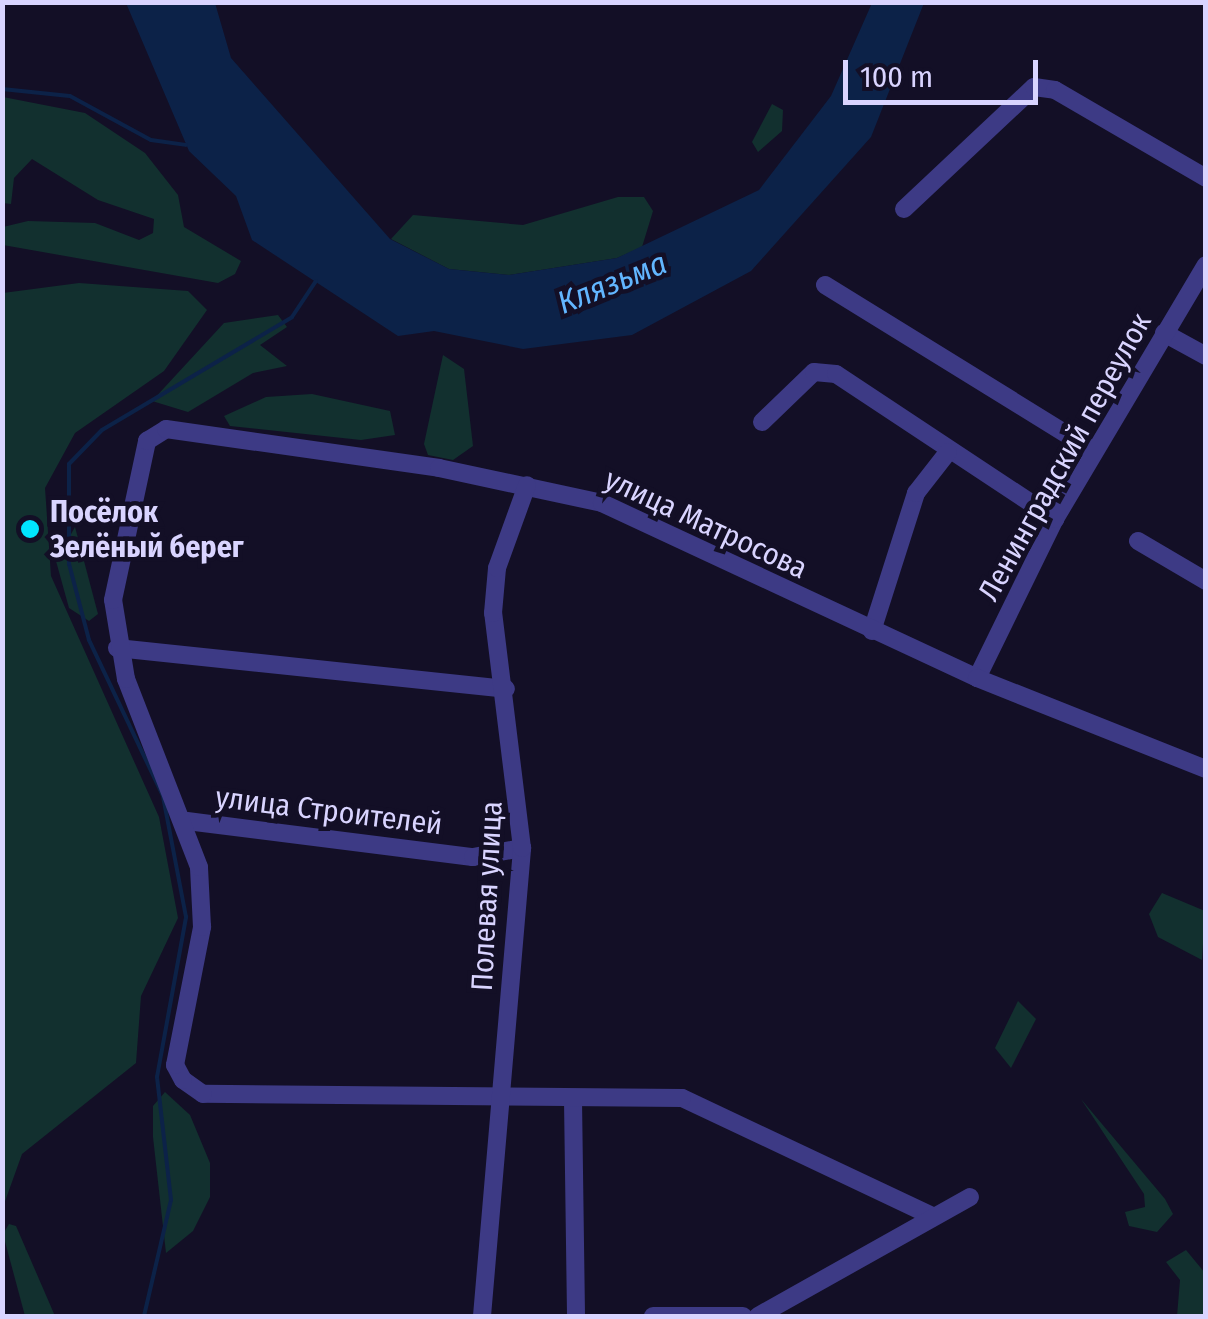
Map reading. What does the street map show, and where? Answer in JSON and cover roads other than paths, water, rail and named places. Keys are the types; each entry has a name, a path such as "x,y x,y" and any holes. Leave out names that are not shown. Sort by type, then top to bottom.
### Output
{"street":[{"path":"904,209 1034,86 1056,90 1206,178"},
{"name":"Ленинградский переулок","path":"977,678 1055,519 1206,265"},
{"path":"825,285 1094,451"},
{"path":"1164,333 1206,356"},
{"path":"762,422 814,372 836,374 948,452 1055,519"},
{"name":"улица Матросова","path":"117,648 114,600 156,432 527,485 602,503 977,678 1206,769"},
{"path":"872,631 916,494 948,452"},
{"name":"Полевая улица","path":"482,1316 522,848 506,689 492,612 497,568 527,485"},
{"path":"1138,542 1206,581"},
{"path":"506,689 117,648 187,821 202,927 175,1065 183,1080 202,1094 502,1102 698,1102 932,1216"},
{"name":"улица Строителей","path":"187,821 473,857 522,848"},
{"path":"573,1100 576,1316"},
{"path":"758,1316 970,1197"},
{"path":"654,1316 744,1316"}],"water":[{"name":"Клязьма","path":"126,3 215,3 231,58 390,239 449,269 509,275 617,258 759,190 831,96 872,3 924,3 871,137 751,271 632,335 523,349 434,331 398,336 252,240 236,196 189,151"}],"waterway":[{"path":"2,89 70,96 151,140 186,145"},
{"path":"144,1316 171,1200 157,1077 186,917 163,796 89,640 69,564 69,464 102,430 292,317 316,281"}],"place":[{"name":"Посёлок Зелёный берег","path":"30,529"}]}
